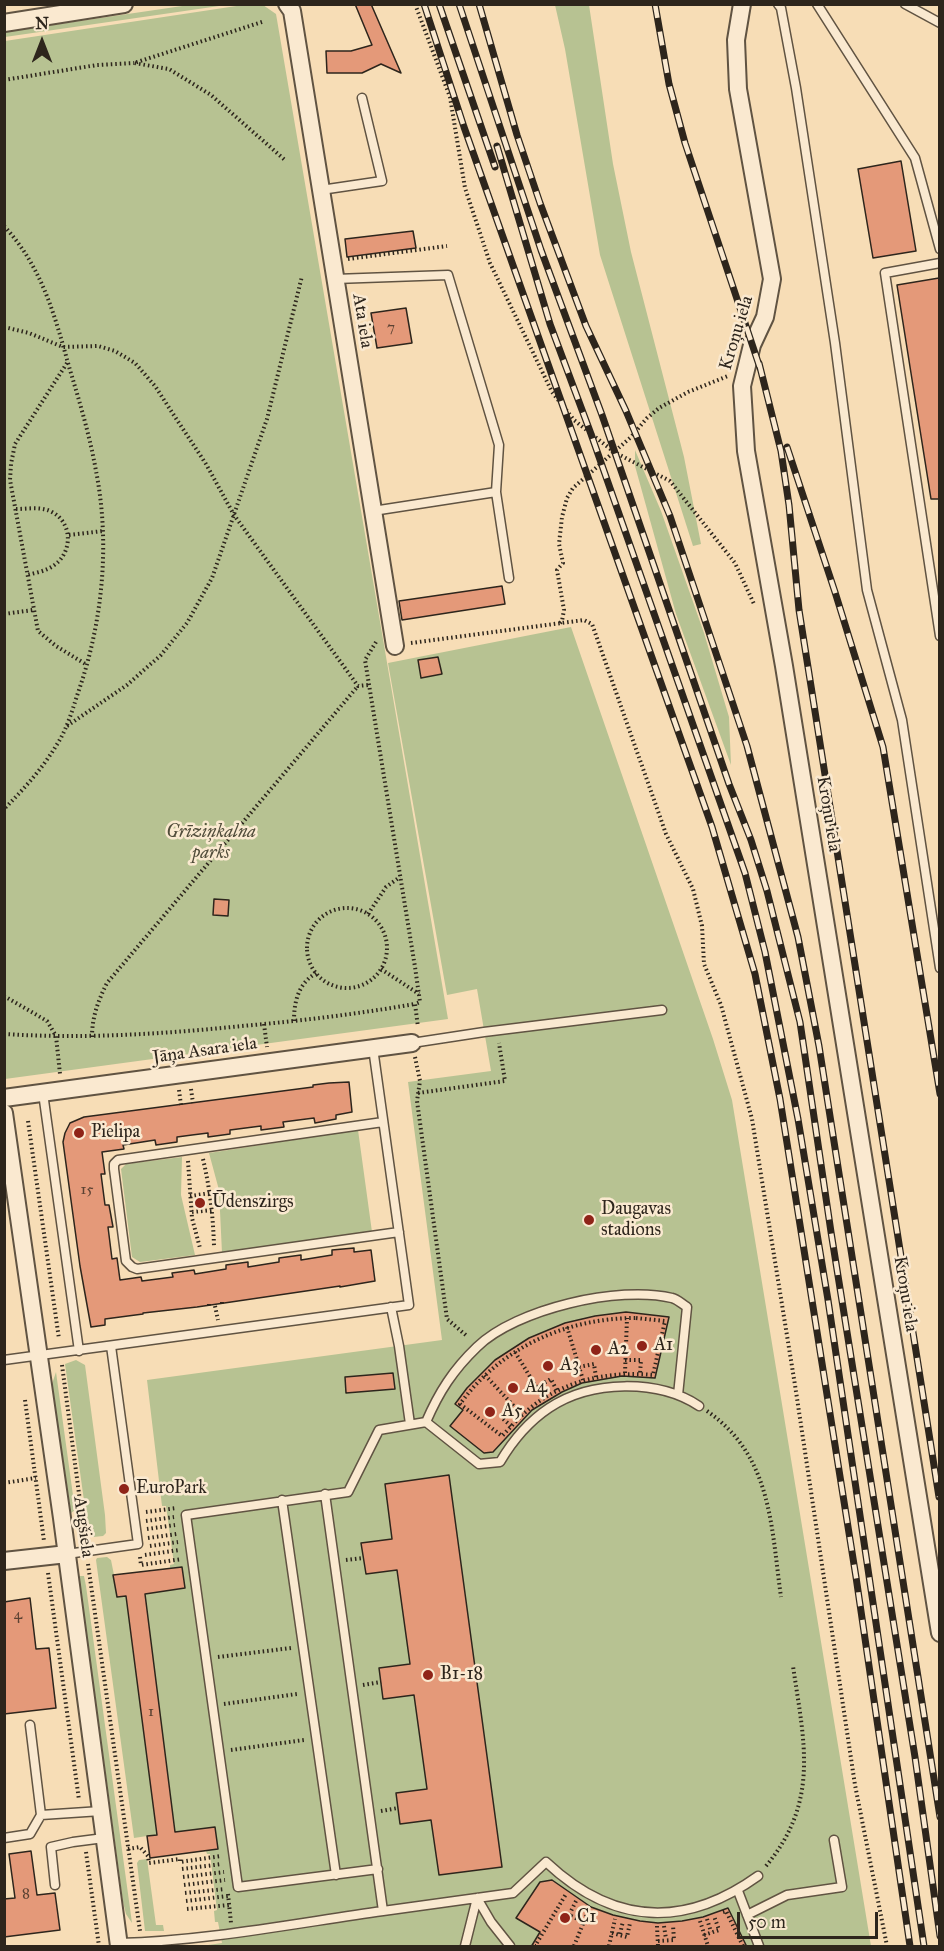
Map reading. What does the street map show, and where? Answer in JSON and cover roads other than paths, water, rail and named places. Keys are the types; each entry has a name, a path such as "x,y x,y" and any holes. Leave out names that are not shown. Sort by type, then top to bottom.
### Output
{"street":[{"path":"4,23 124,4"},
{"name":"Ata iela","path":"287,4 292,11 395,645"},
{"name":"Kroņu iela","path":"742,4 736,40 738,89 772,279 765,317 752,345 742,386 746,451 786,678 939,1633"},
{"name":"Jāņa Asara iela","path":"4,1098 412,1043"},
{"name":"Augšiela","path":"4,1113 67,1554 119,1945"},
{"path":"4,1561 67,1554"}],"lane":[{"path":"778,4 781,8 796,88 814,204 835,343 867,590 902,720 939,968"},
{"path":"818,4 915,158 939,249"},
{"path":"905,4 939,23"},
{"path":"321,190 382,182 362,98"},
{"path":"939,263 885,273 939,636"},
{"path":"335,279 448,275 499,445 496,492 509,578"},
{"path":"373,511 496,492"},
{"path":"412,1043 662,1010"},
{"path":"4,1360 409,1305 373,1048"},
{"path":"43,1093 79,1351"},
{"path":"383,1122 118,1160 114,1164 114,1169 128,1264 137,1269 399,1232"},
{"path":"426,1422 448,1378 478,1345 505,1327 532,1315 557,1307 611,1296 651,1295 674,1298 687,1307 678,1395"},
{"path":"391,1307 410,1424"},
{"path":"67,1554 86,1551 136,1533 111,1346"},
{"path":"378,1869 238,1887 189,1533 282,1500 348,1492 379,1430 426,1422 479,1464 500,1462 522,1431 552,1406 601,1388 651,1387 678,1395 699,1406"},
{"path":"325,1494 383,1911"},
{"path":"282,1500 336,1875"},
{"path":"4,1838 30,1834 41,1815 30,1725"},
{"path":"41,1815 101,1811"},
{"path":"55,1885 51,1847 105,1838"},
{"path":"747,1915 787,1895 842,1887 834,1840"},
{"path":"119,1945 232,1932 513,1893 546,1862 581,1891 599,1901 622,1909 648,1912 673,1912 707,1905 738,1891 758,1876"},
{"path":"738,1891 759,1947"},
{"path":"465,1947 477,1898"},
{"path":"477,1898 510,1947"}],"railway":[{"path":"424,4 464,127 712,827 755,974 780,1099 856,1577 910,1946"},
{"path":"439,4 495,167"},
{"path":"459,4 541,250 602,415 729,784 751,840 767,891 800,1022 831,1232 915,1757 940,1936"},
{"path":"479,4 517,135 540,203 586,326 626,411 670,516 747,746 798,937 819,1046 940,1817"},
{"path":"655,4 669,84 685,143 761,371"},
{"path":"497,146 550,324 591,434 745,873 765,952 798,1119 828,1300 924,1946"},
{"path":"759,363 781,451 789,505 799,610 939,1497"},
{"path":"787,447 883,747 940,1094"}],"place":[{"name":"Pielipa","path":"79,1133"},
{"name":"Ūdenszirgs","path":"200,1203"},
{"name":"Daugavas stadions","path":"589,1220"},
{"name":"A1","path":"642,1346"},
{"name":"A2","path":"596,1350"},
{"name":"A3","path":"548,1366"},
{"name":"A4","path":"513,1388"},
{"name":"A5","path":"490,1412"},
{"name":"EuroPark","path":"124,1489"},
{"name":"B1-18","path":"428,1675"},
{"name":"C1","path":"565,1918"}],"park label":[{"name":"Grīziņkalna parks","path":"211,843"}]}
